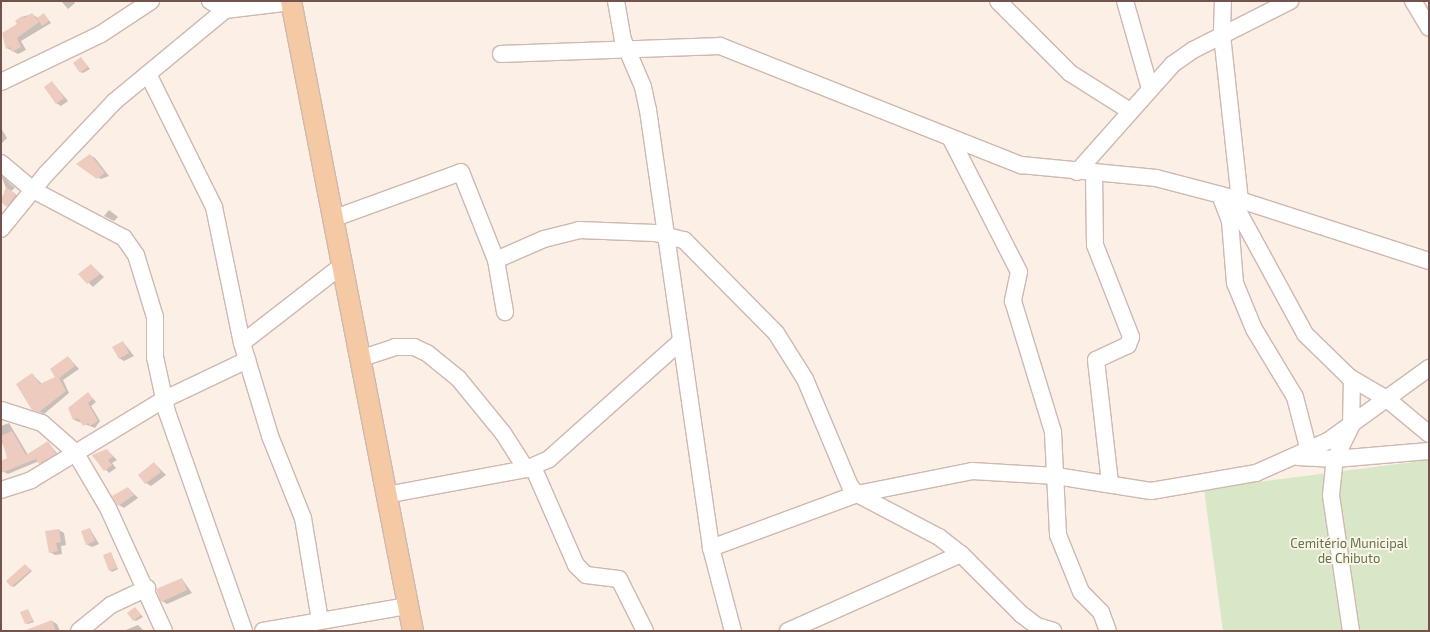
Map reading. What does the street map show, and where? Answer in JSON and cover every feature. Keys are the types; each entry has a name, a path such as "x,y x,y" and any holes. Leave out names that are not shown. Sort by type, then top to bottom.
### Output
{"main road":[{"path":"292,1 340,267 413,631"}],"street":[{"path":"1,82 100,34 151,1"},
{"path":"210,1 226,10"},
{"path":"1,229 33,190 115,101 226,10 292,1"},
{"path":"616,1 625,48 646,102 664,235 711,548 733,631"},
{"path":"998,1 1070,73 1130,111"},
{"path":"1125,1 1150,89"},
{"path":"1223,1 1222,35 1230,221 1235,282 1254,329 1295,397 1303,454"},
{"path":"1077,172 1150,89 1188,53 1290,1"},
{"path":"1413,1 1429,28"},
{"path":"501,54 625,48 643,52 720,46 950,139 1021,165 1077,172 1156,178 1230,198 1429,261"},
{"path":"148,74 214,207 242,344 270,436 302,518 320,621"},
{"path":"950,139 1020,272 1013,301 1053,432 1060,542 1081,592 1101,612 1108,631"},
{"path":"1,163 33,190 130,244 155,317 155,357 165,399 198,508 244,631"},
{"path":"332,220 461,172 496,260 505,312"},
{"path":"1094,173 1095,245 1131,338 1128,345 1096,360 1110,483"},
{"path":"1230,198 1305,334 1352,379 1387,399 1429,434"},
{"path":"496,260 544,239 579,230 664,235 684,240 776,333 805,378 850,486 857,494 921,527 961,554 1021,614 1037,626 1054,631"},
{"path":"242,344 340,267"},
{"path":"386,495 529,468 564,449 681,341"},
{"path":"359,359 395,347 414,347 427,353 458,378 503,433 529,468 576,565 586,575 619,579 645,631"},
{"path":"1,490 31,480 75,452 165,399 247,360"},
{"path":"711,548 857,494 972,471 1056,476 1160,491 1256,473 1303,454 1351,426 1429,368"},
{"path":"1351,631 1331,495 1335,459 1351,426 1352,379"},
{"path":"1,410 42,423 75,452 108,508 147,588 164,631"},
{"path":"1303,454 1335,459 1429,451"},
{"path":"788,631 961,554"},
{"path":"79,631 111,605 147,588"},
{"path":"263,631 408,606"}],"green space":[{"name":"Cemitério Municipal de Chibuto","path":"1429,460 1429,631 1223,631 1204,489"}],"building":[{"path":"32,13 39,22 17,38 21,47 12,52 10,47 6,49 2,33 17,24 15,21 22,16 24,18"},
{"path":"44,13 49,21 42,26 37,18"},
{"path":"81,57 88,67 80,73 73,63"},
{"path":"52,81 64,98 56,104 44,87"},
{"path":"90,154 105,173 97,179 76,164"},
{"path":"6,187 16,194 7,207 1,202"},
{"path":"91,264 100,274 87,284 78,274"},
{"path":"123,341 129,353 119,359 112,347"},
{"path":"68,356 75,366 59,378 66,391 39,412 32,410 16,384 32,373 40,384 55,377 50,369"},
{"path":"88,392 93,399 88,403 98,421 90,426 88,423 83,426 78,418 73,420 68,408"},
{"path":"12,431 26,455 48,441 56,454 39,464 36,459 1,473 1,461 7,458 1,436"},
{"path":"107,449 113,457 108,460 112,465 104,471 92,455"},
{"path":"154,462 161,472 145,484 138,475"},
{"path":"128,487 134,495 118,506 112,496"},
{"path":"90,528 95,541 86,545 81,531"},
{"path":"59,529 61,542 56,543 58,551 49,553 45,531"},
{"path":"111,552 117,568 109,571 103,555"},
{"path":"25,564 31,570 11,587 6,581"},
{"path":"182,578 187,590 161,602 156,589"},
{"path":"135,607 141,615 133,621 127,613"},
{"path":"28,609 33,621 25,624 20,612"},
{"path":"52,620 56,631 26,631 26,630"}]}
